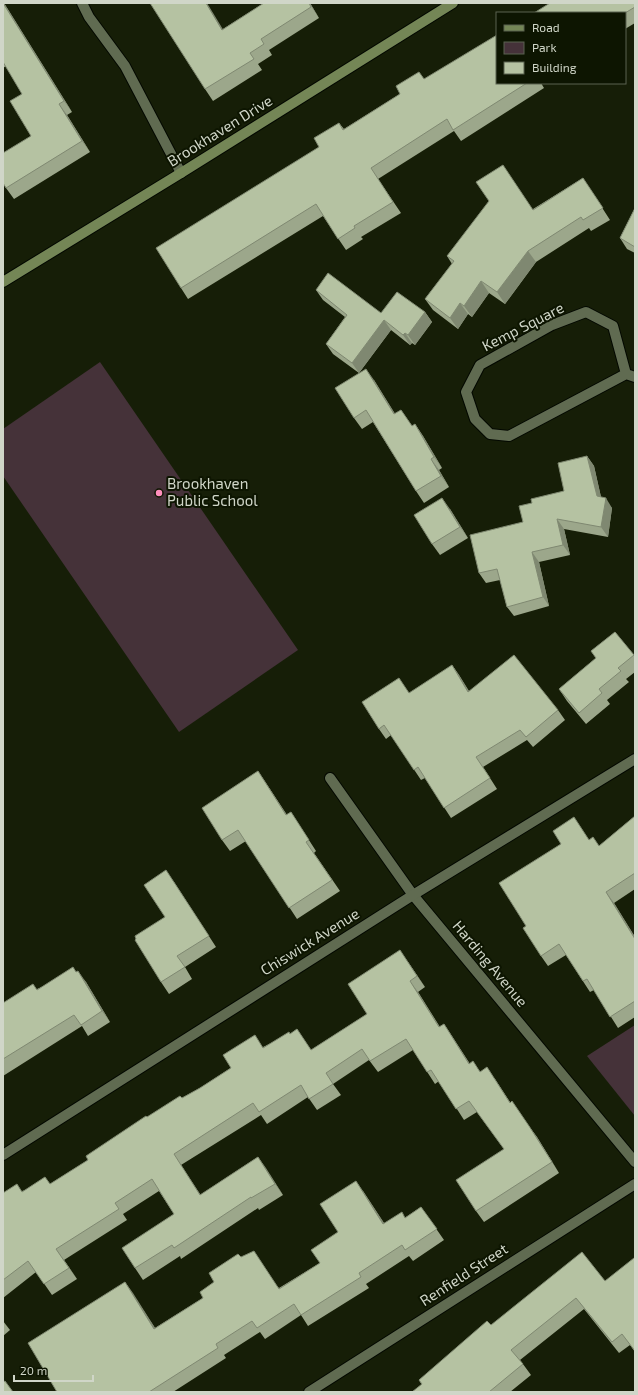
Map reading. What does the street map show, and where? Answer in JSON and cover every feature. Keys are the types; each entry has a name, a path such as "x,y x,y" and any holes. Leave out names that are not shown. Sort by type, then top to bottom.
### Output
{"street":[{"path":"82,3 89,17 125,66 181,173"},
{"name":"Brookhaven Drive","path":"3,282 181,173 452,3"},
{"name":"Kemp Square","path":"586,312 613,326 630,376 509,436 490,434 475,419 466,392 480,365 552,325 586,312"},
{"name":"Chiswick Avenue","path":"3,1155 413,894 635,759"},
{"name":"Harding Avenue","path":"330,778 413,894 635,1162"},
{"name":"Renfield Street","path":"309,1392 635,1184"}],"green space":[{"path":"100,362 298,650 179,732 3,476 3,429"},
{"path":"635,1025 635,1116 587,1056"}],"building":[{"path":"3,3 64,101 59,104 82,141 6,188 3,183 3,153 31,136 10,101 22,94 3,62"},
{"path":"150,3 206,3 222,30 264,3 309,3 311,7 261,39 264,44 250,53 254,59 205,89"},
{"path":"550,3 635,3 635,7 626,12 536,12"},
{"path":"496,36 496,84 525,84 453,130 447,119 371,168 393,202 354,226 355,228 338,239 316,204 181,288 156,248 319,147 314,138 339,123 343,130 400,94 396,86 419,72 424,79"},
{"path":"503,165 533,210 583,178 603,208 583,220 581,217 528,251 497,292 481,281 464,306 460,303 450,318 425,299 454,261 447,256 489,201 476,182"},
{"path":"635,208 635,247 620,238"},
{"path":"328,273 381,313 397,292 425,312 408,335 405,333 403,335 384,320 352,363 326,344 347,315 316,290"},
{"path":"366,369 394,414 401,410 412,426 415,424 434,457 431,459 441,476 416,491 366,410 354,418 335,388"},
{"path":"587,456 597,496 606,498 601,527 557,519 563,545 532,552 543,597 507,607 497,569 479,573 470,535 523,522 519,506 532,503 531,499 564,491 558,463"},
{"path":"442,498 460,527 432,544 414,515"},
{"path":"615,632 634,655 618,668 621,671 599,689 602,693 579,713 559,689 596,658 591,651"},
{"path":"514,655 558,710 526,737 520,730 476,757 490,778 444,808 418,767 414,770 384,725 379,729 362,702 399,678 409,693 452,665 468,692"},
{"path":"258,771 286,815 291,812 309,840 306,842 332,880 289,908 238,830 222,840 202,808"},
{"path":"635,816 635,873 606,892 635,939 635,1001 610,1017 587,979 583,981 559,944 541,956 523,928 526,926 499,883 561,844 553,831 574,817 589,840 593,837 599,846"},
{"path":"166,870 209,936 177,956 185,967 161,982 135,940 135,936 165,917 144,885"},
{"path":"400,950 417,976 410,981 439,1027 444,1024 469,1064 473,1061 480,1072 487,1067 510,1103 512,1101 552,1162 476,1211 456,1180 504,1149 469,1101 456,1109 431,1070 427,1072 406,1039 370,1061 362,1049 326,1073 333,1084 309,1099 301,1085 259,1112 253,1103 174,1154 200,1195 258,1157 275,1184 251,1197 174,1248 172,1245 135,1268 122,1248 174,1214 152,1179 115,1203 119,1209 56,1249 69,1268 44,1284 28,1261 3,1280 3,1193 17,1184 22,1192 45,1177 50,1184 88,1160 86,1156 146,1116 147,1117 180,1096 182,1098 200,1088 231,1068 223,1055 255,1035 263,1048 289,1032 290,1034 297,1029 311,1050 367,1014 348,984"},
{"path":"73,967 76,972 78,971 102,1011 81,1025 74,1015 3,1059 3,1003 33,984 37,990"},
{"path":"356,1181 383,1224 402,1212 405,1218 421,1207 437,1229 405,1250 402,1245 359,1273 361,1277 301,1315 294,1304 257,1328 252,1321 216,1344 218,1348 149,1392 57,1392 28,1343 125,1282 154,1329 203,1298 200,1292 214,1282 209,1273 238,1254 241,1257 254,1251 279,1289 320,1263 311,1250 338,1232 320,1204"},
{"path":"582,1252 605,1281 634,1258 635,1351 622,1334 612,1342 576,1298 511,1350 523,1364 489,1392 412,1392 422,1384 419,1380 487,1321 491,1325"},
{"path":"5,1381 13,1392 3,1392 3,1382"}],"place":[{"name":"Brookhaven Public School","path":"159,493"}]}
